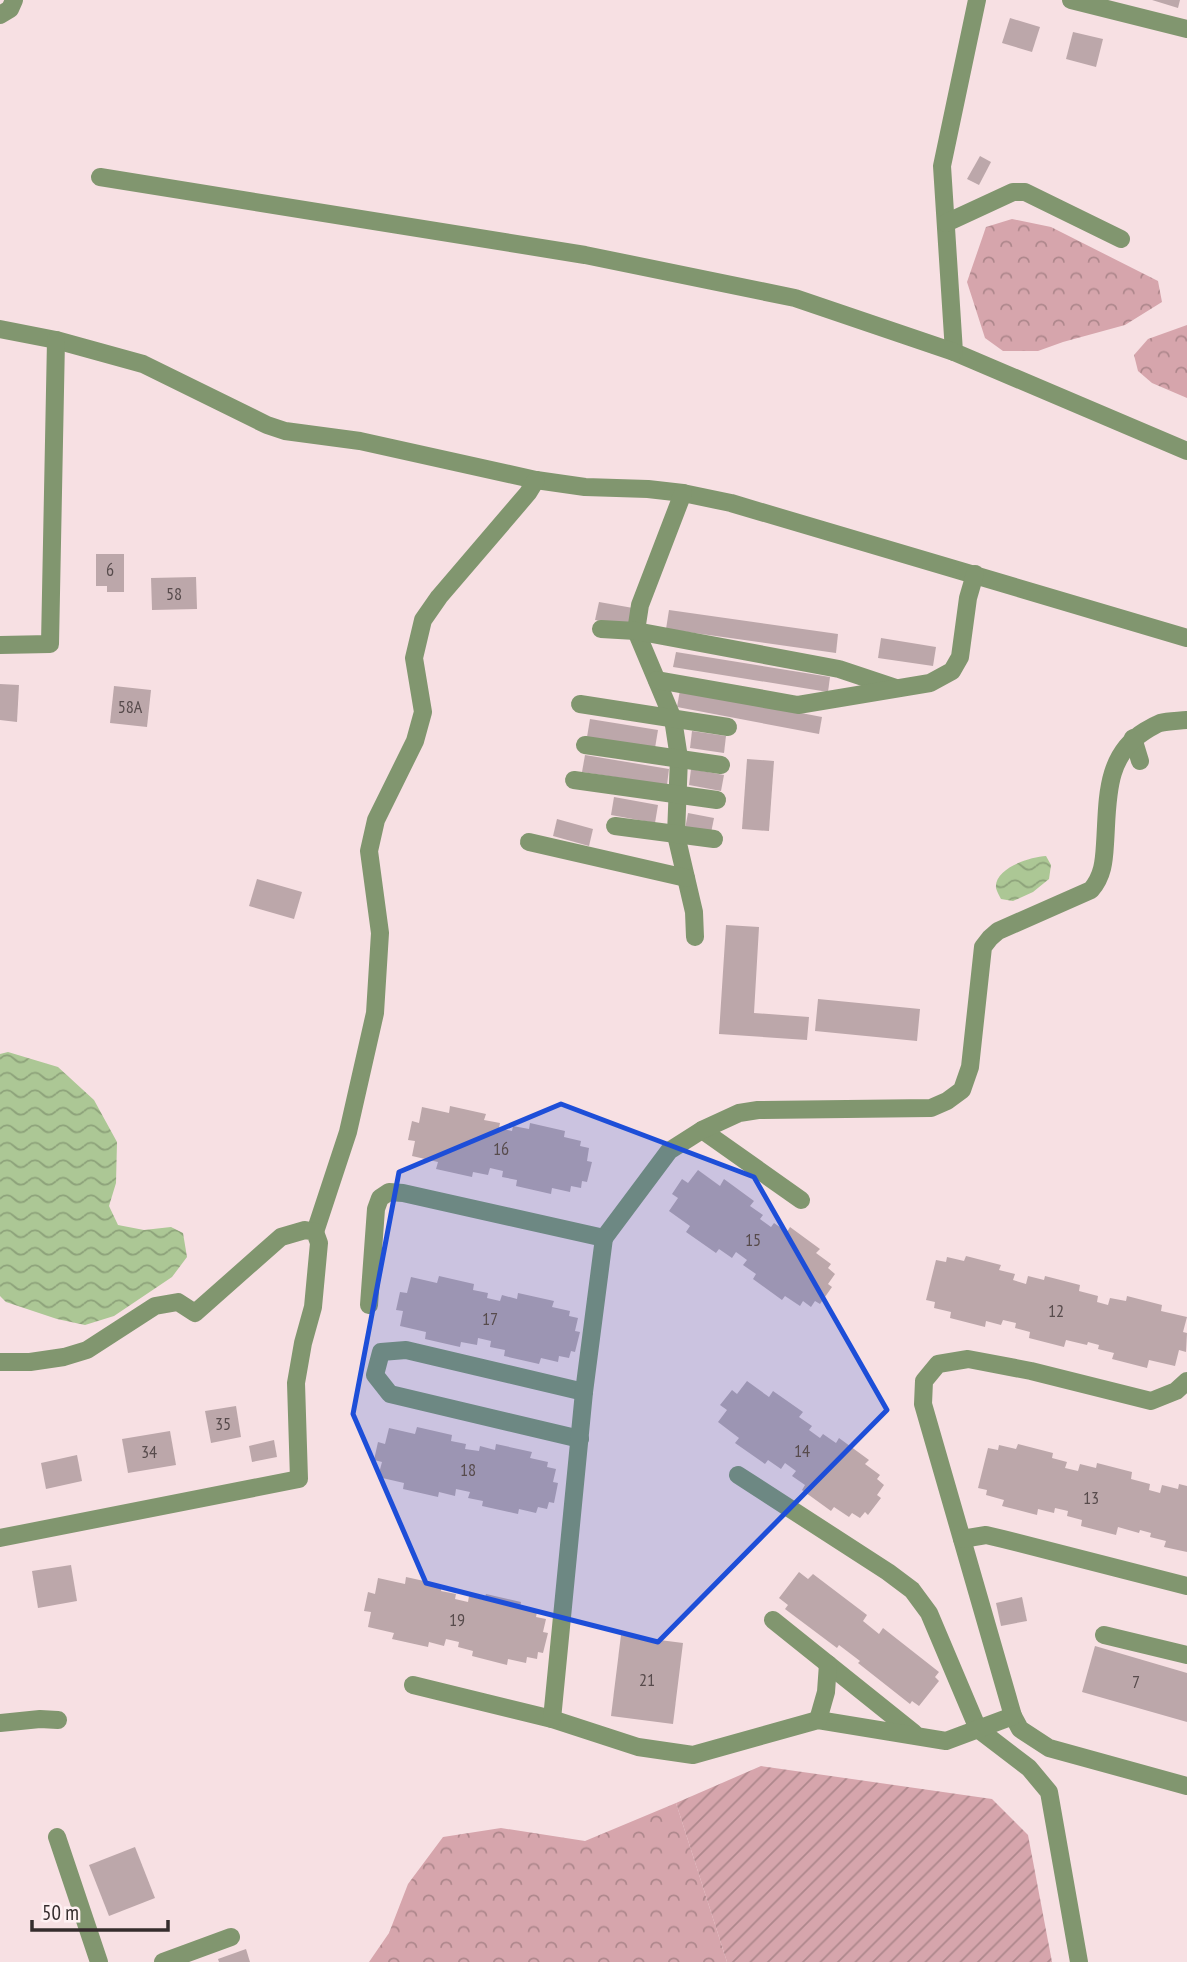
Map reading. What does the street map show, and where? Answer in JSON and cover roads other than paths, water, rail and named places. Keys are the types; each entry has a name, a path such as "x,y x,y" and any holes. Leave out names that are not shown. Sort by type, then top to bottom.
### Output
{"street":[{"path":"0,15 10,9 14,0"},
{"path":"954,352 943,166 977,0"},
{"path":"1071,0 1187,29"},
{"path":"100,177 584,255 795,298 954,352 1187,451"},
{"path":"946,223 1013,192 1025,192 1121,239"},
{"path":"0,330 56,340 143,364 267,425 285,431 360,441 536,480 584,487 683,493 731,503 1187,638"},
{"path":"0,645 50,645 56,340"},
{"path":"0,1538 299,1479 296,1383 313,1307 320,1243 315,1232 348,1132 375,1013 380,933 369,851 376,820 415,741 423,712 414,658 422,620 536,480"},
{"path":"683,493 640,605 636,631 673,719 679,758 676,835 694,912 695,937"},
{"path":"657,681 798,705 930,683 952,671 960,657 968,598 975,574"},
{"path":"601,629 636,631 839,669 897,688"},
{"path":"580,704 728,727"},
{"path":"552,1719 584,1392 604,1238 670,1151 702,1130 739,1114 758,1110 930,1108 947,1101 962,1090 971,1067 983,947 998,931 1091,890 1104,867 1109,788 1119,756 1133,738 1158,724 1187,720"},
{"path":"1133,738 1140,761"},
{"path":"585,745 721,765"},
{"path":"575,780 717,800"},
{"path":"615,826 714,839"},
{"path":"530,842 686,878"},
{"path":"702,1130 801,1200"},
{"path":"369,1305 376,1209 380,1198 389,1192 403,1192 604,1238"},
{"path":"0,1363 64,1357 87,1350 155,1307 178,1302 195,1313 281,1237 305,1230 315,1232"},
{"path":"580,1438 390,1394 375,1375 381,1352 406,1350 584,1392"},
{"path":"1187,1381 1176,1391 1151,1401 1031,1371 968,1359 938,1364 924,1381 923,1405 1013,1716 1020,1729 1049,1748 1187,1786"},
{"path":"738,1475 888,1572 912,1590 929,1613 978,1729 1029,1768 1049,1792 1079,1962"},
{"path":"962,1539 986,1535 1003,1538 1187,1586"},
{"path":"773,1620 917,1735"},
{"path":"1104,1635 1187,1654"},
{"path":"818,1720 828,1664"},
{"path":"413,1685 552,1719 638,1748 693,1755 818,1720 946,1741 1013,1716"},
{"path":"0,1723 58,1720"},
{"path":"57,1837 99,1962"},
{"path":"163,1962 231,1937"}],"water":[{"path":"1046,856 1051,865 1049,879 1033,892 1013,901 1001,899 996,888 997,881 1007,869 1023,861"},
{"path":"8,1052 58,1067 94,1100 117,1142 116,1183 109,1206 118,1225 144,1230 171,1227 183,1233 187,1257 172,1277 114,1316 85,1325 6,1302 0,1296 0,1054"}]}
